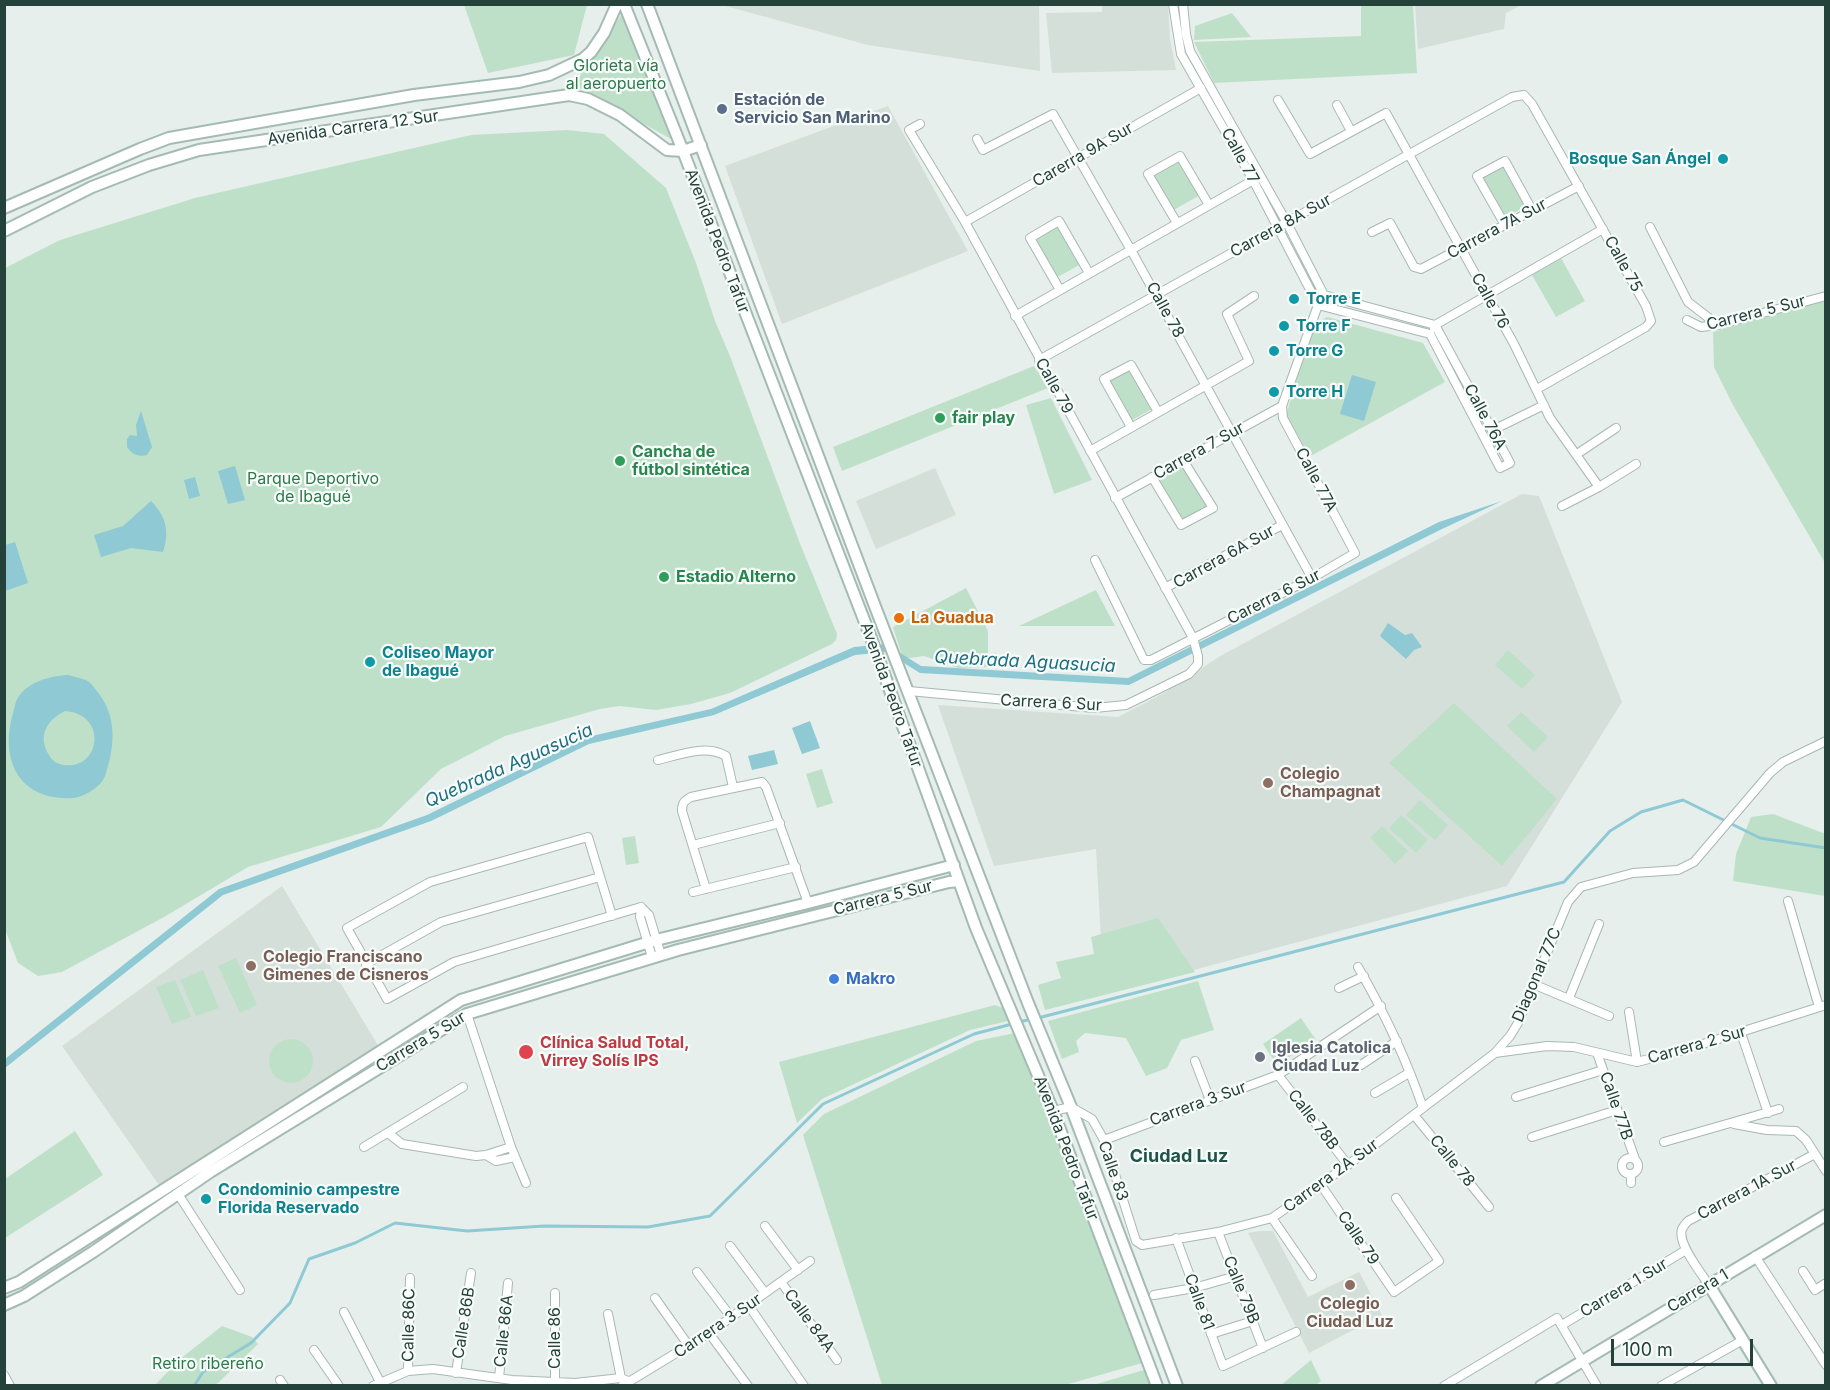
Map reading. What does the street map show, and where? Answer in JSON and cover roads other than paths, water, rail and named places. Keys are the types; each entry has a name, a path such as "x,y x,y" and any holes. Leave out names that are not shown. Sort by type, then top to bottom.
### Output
{"street":[{"name":"Avenida Carrera 12 Sur","path":"4,208 169,138 414,95 519,82 549,75 583,59 591,52 604,33 617,4"},
{"name":"Avenida Pedro Tafur","path":"624,4 871,638 976,928 1053,1112 1157,1386"},
{"name":"Avenida Pedro Tafur","path":"647,4 889,642 1028,1003 1071,1107 1175,1385"},
{"name":"Calle 77","path":"1173,4 1181,54 1200,78 1261,176 1324,295"},
{"name":"Calle 77","path":"1183,4 1186,34 1201,88 1279,227 1318,305"},
{"name":"Carerra 9A Sur","path":"965,222 1201,88"},
{"name":"Avenida Carrera 12 Sur","path":"4,231 93,187 149,165 199,150 569,95 588,99 620,116 667,150 683,151"},
{"name":"Carrera 8A Sur","path":"1039,360 1409,154 1512,98 1524,95"},
{"name":"Calle 75","path":"1524,95 1532,104 1579,186 1646,306 1651,321 1646,327 1537,389"},
{"path":"1278,100 1310,154 1351,131 1336,105"},
{"name":"Calle 76","path":"1351,131 1386,113 1537,389 1550,418 1599,487"},
{"name":"Calle 78","path":"977,139 983,150 1053,114 1131,250 1312,578"},
{"name":"Calle 79","path":"920,124 909,130 965,222 1194,642"},
{"path":"683,151 701,145"},
{"path":"1177,224 1148,174 1180,156 1209,205"},
{"path":"1505,225 1476,176 1505,161 1532,210"},
{"path":"1015,316 1261,176"},
{"name":"Carrera 7A Sur","path":"1372,232 1390,223 1414,267 1421,269 1579,186"},
{"path":"1060,290 1030,238 1059,221 1089,273"},
{"path":"1650,228 1688,302 1718,325"},
{"path":"1318,305 1430,334 1435,325 1603,229"},
{"path":"1282,406 1318,305 1324,295 1435,325"},
{"path":"1090,451 1249,361 1227,314 1254,296"},
{"name":"Carrera 5 Sur","path":"1687,320 1701,327 1718,325 1826,296"},
{"name":"Calle 76A","path":"1430,334 1500,468 1510,463 1435,325"},
{"path":"1131,427 1104,380 1131,364 1158,412"},
{"path":"1492,430 1544,405"},
{"name":"Carrera 7 Sur","path":"1115,498 1282,406"},
{"name":"Calle 77A","path":"1282,406 1283,417 1355,553"},
{"path":"1474,417 1483,412"},
{"path":"1577,454 1616,428"},
{"path":"1152,477 1181,525 1213,508 1183,460"},
{"path":"1562,506 1636,464"},
{"name":"Carrera 6A Sur","path":"1165,588 1282,525"},
{"name":"Carerra 6 Sur","path":"1095,560 1144,660 1152,660 1194,642 1355,553"},
{"name":"Carrera 6 Sur","path":"909,692 1051,706 1094,708 1126,705 1189,674 1198,664 1194,642"},
{"name":"Diagonal 77C","path":"1495,1053 1518,1023 1568,902 1581,887 1633,873 1678,870 1687,867 1694,862 1770,773 1783,762 1826,741"},
{"path":"658,760 696,751 720,752 726,756 733,787"},
{"path":"706,889 682,811 684,801 733,787 762,782 780,823 808,903"},
{"path":"693,845 780,823"},
{"path":"612,916 588,837 430,882 346,928 387,999 454,962 641,908 649,915 652,941 657,956"},
{"name":"Carrera 5 Sur","path":"4,1288 19,1282 460,1000 652,941 954,865"},
{"path":"693,892 796,867"},
{"path":"366,964 441,922 600,877"},
{"name":"Carrera 5 Sur","path":"4,1305 24,1296 178,1194 386,1062 467,1014 657,956 926,887 959,881"},
{"path":"1788,901 1822,1006"},
{"path":"1569,998 1599,924"},
{"path":"1358,967 1381,1006 1423,1108"},
{"path":"1339,988 1364,976"},
{"path":"1533,984 1609,1016"},
{"name":"Carrera 3 Sur","path":"1104,1140 1278,1075 1381,1006"},
{"name":"Carrera 2 Sur","path":"1495,1053 1547,1046 1574,1047 1637,1062 1741,1033 1822,1006"},
{"path":"1629,1012 1637,1062"},
{"path":"467,1014 515,1157 526,1182"},
{"path":"1741,1033 1768,1113"},
{"path":"1361,1065 1397,1041"},
{"name":"Carrera 2A Sur","path":"1142,1245 1218,1232 1272,1218 1321,1185 1495,1053"},
{"name":"Calle 77B","path":"1597,1053 1635,1159"},
{"path":"1194,1061 1210,1100"},
{"path":"1516,1097 1603,1070"},
{"path":"1375,1093 1409,1073"},
{"name":"Calle 78B","path":"1278,1075 1348,1165"},
{"path":"364,1147 463,1087"},
{"path":"1053,1112 1071,1107"},
{"name":"Calle 83","path":"1071,1107 1092,1119 1104,1140 1136,1240 1142,1245"},
{"path":"1664,1142 1779,1109"},
{"path":"1532,1137 1617,1110"},
{"name":"Calle 78","path":"1414,1115 1489,1207"},
{"path":"1730,1124 1767,1130 1796,1131 1806,1140 1826,1171"},
{"path":"388,1133 402,1144 476,1156 512,1147"},
{"name":"Carrera 1A Sur","path":"1686,1250 1681,1236 1682,1228 1688,1221 1815,1154"},
{"path":"486,1155 496,1161 515,1157"},
{"path":"1630,1158 1635,1159 1638,1168 1631,1174 1626,1173 1623,1164 1630,1158"},
{"path":"1631,1174 1631,1183"},
{"name":"Calle 79","path":"1321,1185 1394,1292 1439,1261 1396,1198"},
{"path":"178,1194 240,1290"},
{"name":"Carrera 1","path":"1541,1386 1826,1215"},
{"path":"1272,1218 1312,1276"},
{"name":"Calle 84A","path":"765,1226 798,1270"},
{"name":"Calle 79B","path":"1218,1232 1263,1348"},
{"name":"Calle 81","path":"1176,1238 1223,1366 1263,1348"},
{"path":"730,1246 765,1293"},
{"path":"1686,1250 1771,1386"},
{"name":"Carrera 1 Sur","path":"1560,1322 1686,1250"},
{"path":"1755,1256 1826,1365"},
{"name":"Carrera 3 Sur","path":"624,1381 689,1346 810,1261"},
{"path":"1803,1271 1815,1290 1826,1282"},
{"path":"697,1272 731,1317"},
{"name":"Calle 86B","path":"456,1373 471,1273"},
{"path":"1154,1295 1194,1288 1236,1275"},
{"name":"Calle 86C","path":"408,1371 410,1278"},
{"name":"Calle 84A","path":"781,1282 837,1360"},
{"name":"Calle 86A","path":"499,1378 508,1283"},
{"name":"Calle 86","path":"555,1293 555,1382"},
{"path":"655,1298 689,1346"},
{"path":"749,1306 804,1386"},
{"path":"344,1312 376,1384 408,1371 433,1369 499,1378 555,1382 624,1381 608,1314"},
{"path":"1211,1334 1254,1320"},
{"path":"1444,1386 1560,1322 1597,1386"},
{"path":"1263,1348 1296,1332"},
{"path":"709,1333 748,1386"},
{"path":"1661,1386 1743,1340"},
{"path":"1817,1352 1826,1347"},
{"path":"314,1350 339,1386"},
{"path":"4,1375 10,1386"}],"water":[{"path":"1352,375 1376,382 1364,421 1340,414"},
{"path":"141,411 152,447 147,455 141,456 129,450 127,439 130,435 137,436 136,425"},
{"path":"235,466 245,500 228,504 218,471"},
{"path":"195,477 200,496 189,499 184,480"},
{"path":"151,501 160,512 165,524 166,537 163,552 131,548 101,557 94,535 123,526"},
{"name":"Quebrada Aguasucia","path":"1502,501 1129,685 920,673 886,652 855,655 714,715 589,744 431,821 223,895 5,1068 5,1059 219,889 427,815 587,737 711,709 854,647 886,644 921,666 1128,678 1439,522"},
{"path":"15,542 28,583 5,591 5,545"},
{"path":"1388,623 1405,635 1412,633 1422,647 1414,650 1406,659 1380,636"},
{"path":"68,675 91,684 108,710 112,732 111,754 103,780 92,791 73,798 40,793 28,786 19,776 9,750 12,717 19,696 35,683","holes":["65,711 79,714 88,721 93,731 92,751 86,759 76,764 57,763 46,748 44,741 46,729 53,719"]},
{"path":"810,721 820,748 802,754 792,728"},
{"path":"774,750 778,764 752,770 748,756"}],"waterway":[{"path":"1038,1018 1564,882 1610,831 1641,812 1683,800 1760,838 1826,848"},
{"path":"194,1386 203,1372 251,1343 290,1303 309,1259 355,1243 395,1223 467,1231 544,1226 648,1227 710,1216 823,1104 974,1034 1031,1019"}],"place":[{"name":"Estación de Servicio San Marino","path":"722,109"},
{"name":"Bosque San Ángel","path":"1723,159"},
{"name":"Torre E","path":"1294,299"},
{"name":"Torre F","path":"1284,326"},
{"name":"Torre G","path":"1274,351"},
{"name":"Torre H","path":"1274,392"},
{"name":"fair play","path":"940,418"},
{"name":"Cancha de fútbol sintética","path":"620,461"},
{"name":"Estadio Alterno","path":"664,577"},
{"name":"La Guadua","path":"899,618"},
{"name":"Coliseo Mayor de Ibagué","path":"370,662"},
{"name":"Colegio Champagnat","path":"1268,783"},
{"name":"Colegio Franciscano Gimenes de Cisneros","path":"251,966"},
{"name":"Makro","path":"834,979"},
{"name":"Clínica Salud Total, Virrey Solís IPS","path":"526,1052"},
{"name":"Iglesia Catolica Ciudad Luz","path":"1260,1057"},
{"name":"Condominio campestre Florida Reservado","path":"206,1199"},
{"name":"Colegio Ciudad Luz","path":"1350,1285"}],"district":[{"name":"Ciudad Luz","path":"1179,1157"}],"park label":[{"name":"Glorieta vía al aeropuerto","path":"616,75"},
{"name":"Parque Deportivo de Ibagué","path":"313,488"},
{"name":"Retiro ribereño","path":"208,1364"}]}
